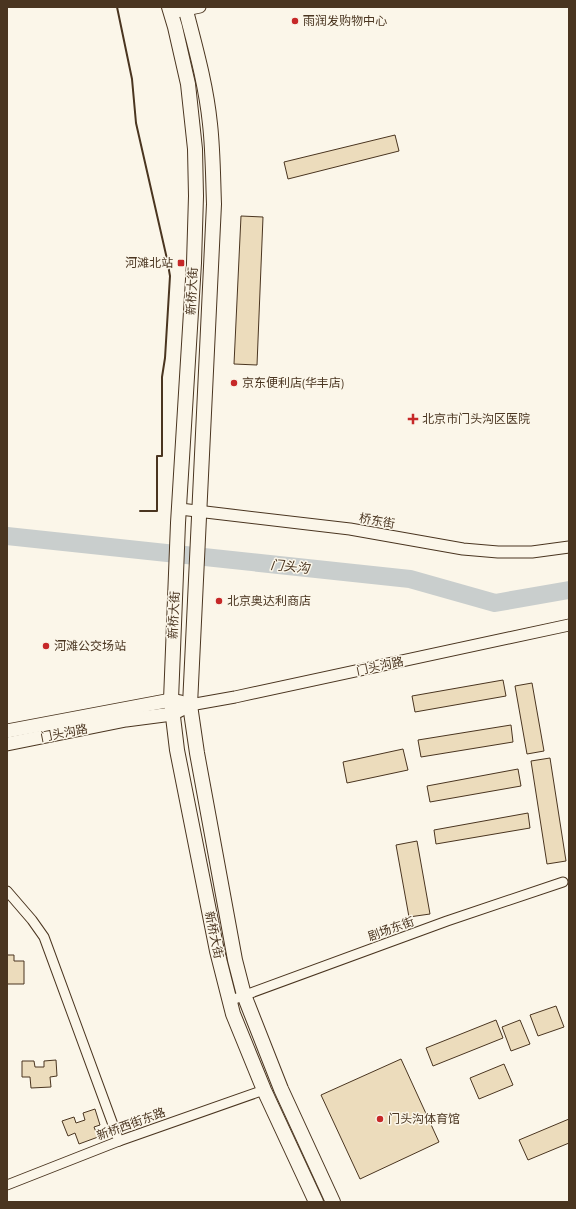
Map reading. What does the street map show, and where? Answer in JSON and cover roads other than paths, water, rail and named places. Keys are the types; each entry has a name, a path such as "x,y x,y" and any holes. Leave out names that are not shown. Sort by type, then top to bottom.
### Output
{"main road":[{"name":"新桥大街","path":"190,8 192,29 204,84 210,125 213,164 213,233 190,705 196,753 235,960 248,1009 281,1089 333,1202"},
{"name":"新桥大街","path":"170,10 188,84 195,149 195,238 175,596 171,707 177,750 209,913 229,1001 264,1090 316,1202"},
{"name":"门头沟路","path":"7,731 190,705"},
{"name":"门头沟路","path":"7,744 126,720 171,707"}],"street":[{"path":"170,10 190,8"},
{"name":"桥东街","path":"180,509 350,529 470,550 498,552 541,551 569,547"},
{"name":"门头沟路","path":"190,705 235,697 569,625"},
{"name":"剧场东街","path":"229,1001 448,921 563,882"},
{"path":"7,891 32,920 44,937 119,1141"},
{"name":"新桥西街东路","path":"7,1185 119,1141 264,1090"}],"waterway":[{"name":"门头沟","path":"7,536 410,579 495,603 569,590"}],"place":[{"name":"雨润发购物中心","path":"295,21"},
{"name":"河滩北站","path":"181,263"},
{"name":"京东便利店(华丰店)","path":"234,383"},
{"name":"北京市门头沟区医院","path":"413,419"},
{"name":"北京奥达利商店","path":"219,601"},
{"name":"河滩公交场站","path":"46,646"},
{"name":"门头沟体育馆","path":"380,1119"}]}
